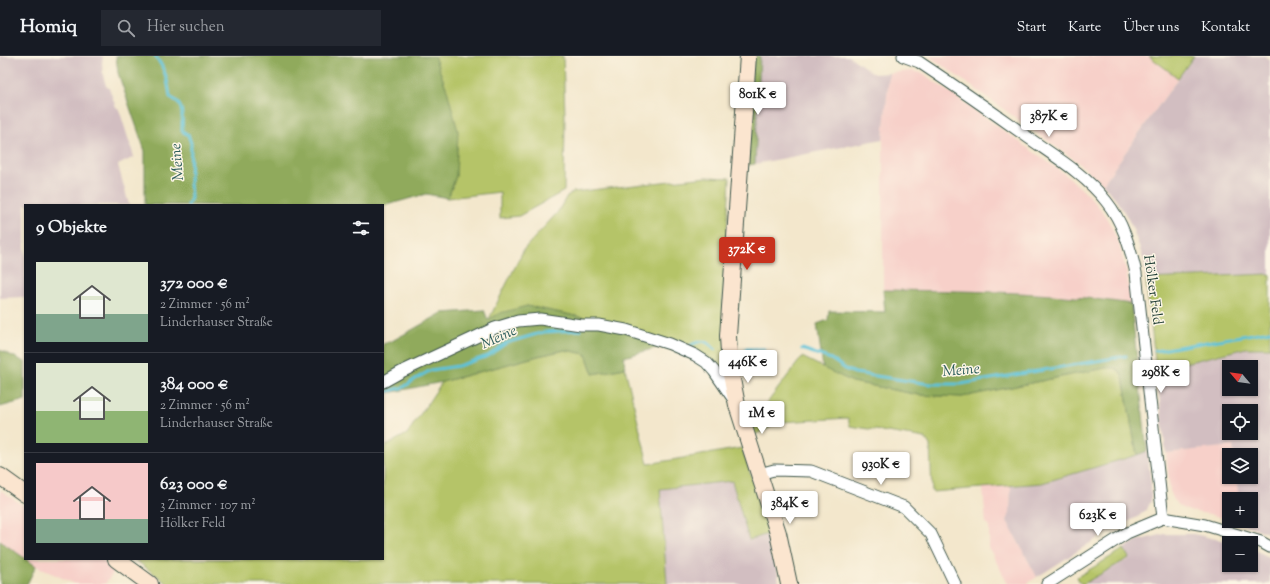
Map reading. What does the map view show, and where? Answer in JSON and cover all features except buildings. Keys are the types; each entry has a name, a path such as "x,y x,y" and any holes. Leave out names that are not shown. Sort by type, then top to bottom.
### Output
{"main road":[{"path":"748,56 728,336 730,369 737,405 778,533 788,584"},
{"path":"0,476 24,493"},
{"path":"117,560 150,584"}],"street":[{"name":"Hölker Feld","path":"903,56 919,62 1065,163 1090,184 1106,201 1120,222 1130,246 1136,273 1163,518"},
{"path":"384,381 495,328 518,321 540,319 581,325 599,325 626,330 670,344 695,355 706,362 714,371 737,405"},
{"path":"760,474 774,470 811,471 904,507 931,534 955,584"},
{"path":"1047,584 1127,533 1163,518 1205,525 1261,542 1270,547"}],"shaded area":[{"path":"0,56 103,56 103,75 106,86 109,88 116,107 119,109 134,157 118,165 129,204 24,204 24,297 0,298"},
{"path":"760,56 849,56 874,74 889,73 883,139 755,164"},
{"path":"929,56 1149,56 1178,78 1103,184 1075,160"},
{"path":"1194,56 1265,56 1270,60 1270,274 1146,279 1144,261 1133,229 1116,200 1103,184"},
{"path":"912,71 922,73 1052,165 1071,179 1093,200 1103,212 1119,244 1127,274 1131,304 1094,298 961,291 883,290 883,139 889,73"},
{"path":"1246,348 1270,348 1270,534 1254,528 1258,528 1258,492 1238,492 1237,484 1258,484 1258,448 1233,448 1233,446 1166,453 1156,370"},
{"path":"1233,446 1233,448 1222,448 1222,484 1237,484 1238,492 1222,492 1222,518 1189,511 1181,507 1174,500 1170,491 1166,453"},
{"path":"1147,451 1151,485 1151,501 1147,509 1139,516 1098,538 1037,577 1007,521 1010,513 1011,486 1042,483"},
{"path":"732,481 749,540 768,534 777,564 779,584 667,584 660,489"},
{"path":"1011,486 1010,513 1007,521 1037,577 1027,584 1008,584 989,548 989,524 986,524 983,488"},
{"path":"0,490 24,506 24,557 0,541"},
{"path":"1165,534 1193,534 1222,540 1222,572 1258,572 1258,552 1270,559 1270,584 1083,584 1129,559 1124,549 1136,541"},
{"path":"28,560 101,560 115,570 105,584 75,584 36,566"}],"green space":[{"path":"116,56 434,56 447,90 458,131 456,176 448,198 426,194 384,206 384,204 145,204 145,151 118,73"},
{"path":"434,56 563,56 565,116 564,191 519,216 500,218 500,192 448,198 456,176 447,90"},
{"path":"753,56 760,56 755,164 744,166"},
{"path":"1149,56 1194,56 1178,78"},
{"path":"707,177 730,178 723,302 729,390 719,371 610,323 527,306 488,321 524,249 557,213 567,196 573,192"},
{"path":"1270,274 1270,348 1246,348 1156,370 1146,279"},
{"path":"883,290 976,291 1039,294 1070,296 1131,304 1147,451 1137,455 1123,377 1118,370 1114,368 1105,368 962,397 919,395 853,382 823,368 817,324 828,320 829,311 885,312"},
{"path":"527,306 610,323 663,346 624,357 625,368 593,374 586,354 565,350 442,382 384,394 384,344 392,341 442,313 484,310 488,320 500,313"},
{"path":"0,350 24,362 24,400 0,407"},
{"path":"565,350 586,354 593,374 625,368 648,464 742,448 769,532 768,534 749,540 732,481 660,489 667,584 168,584 135,560 384,560 384,450 387,445 407,434 442,382"},
{"path":"802,357 853,382 919,395 962,397 1105,368 1114,368 1120,372 1123,377 1137,455 1042,483 932,492 930,445 925,438 850,426 848,418 781,422 750,437 748,428"},
{"path":"0,541 24,558 24,560 27,560 36,566 27,584 0,584"},
{"path":"1124,549 1129,558 1081,584 1077,577"}],"waterway":[{"name":"Meine","path":"155,56 166,75 170,97 178,103 182,111 182,131 188,135 191,143 191,198 188,204"},
{"name":"Meine","path":"384,393 404,387 431,370 458,366 488,356 506,343 544,332 580,330"},
{"name":"Meine","path":"1155,351 1270,331"},
{"name":"Meine","path":"691,345 704,341 715,349"},
{"name":"Meine","path":"746,349 764,349"},
{"name":"Meine","path":"802,349 831,359 847,370 855,373 930,384 961,384 1126,356"}]}
